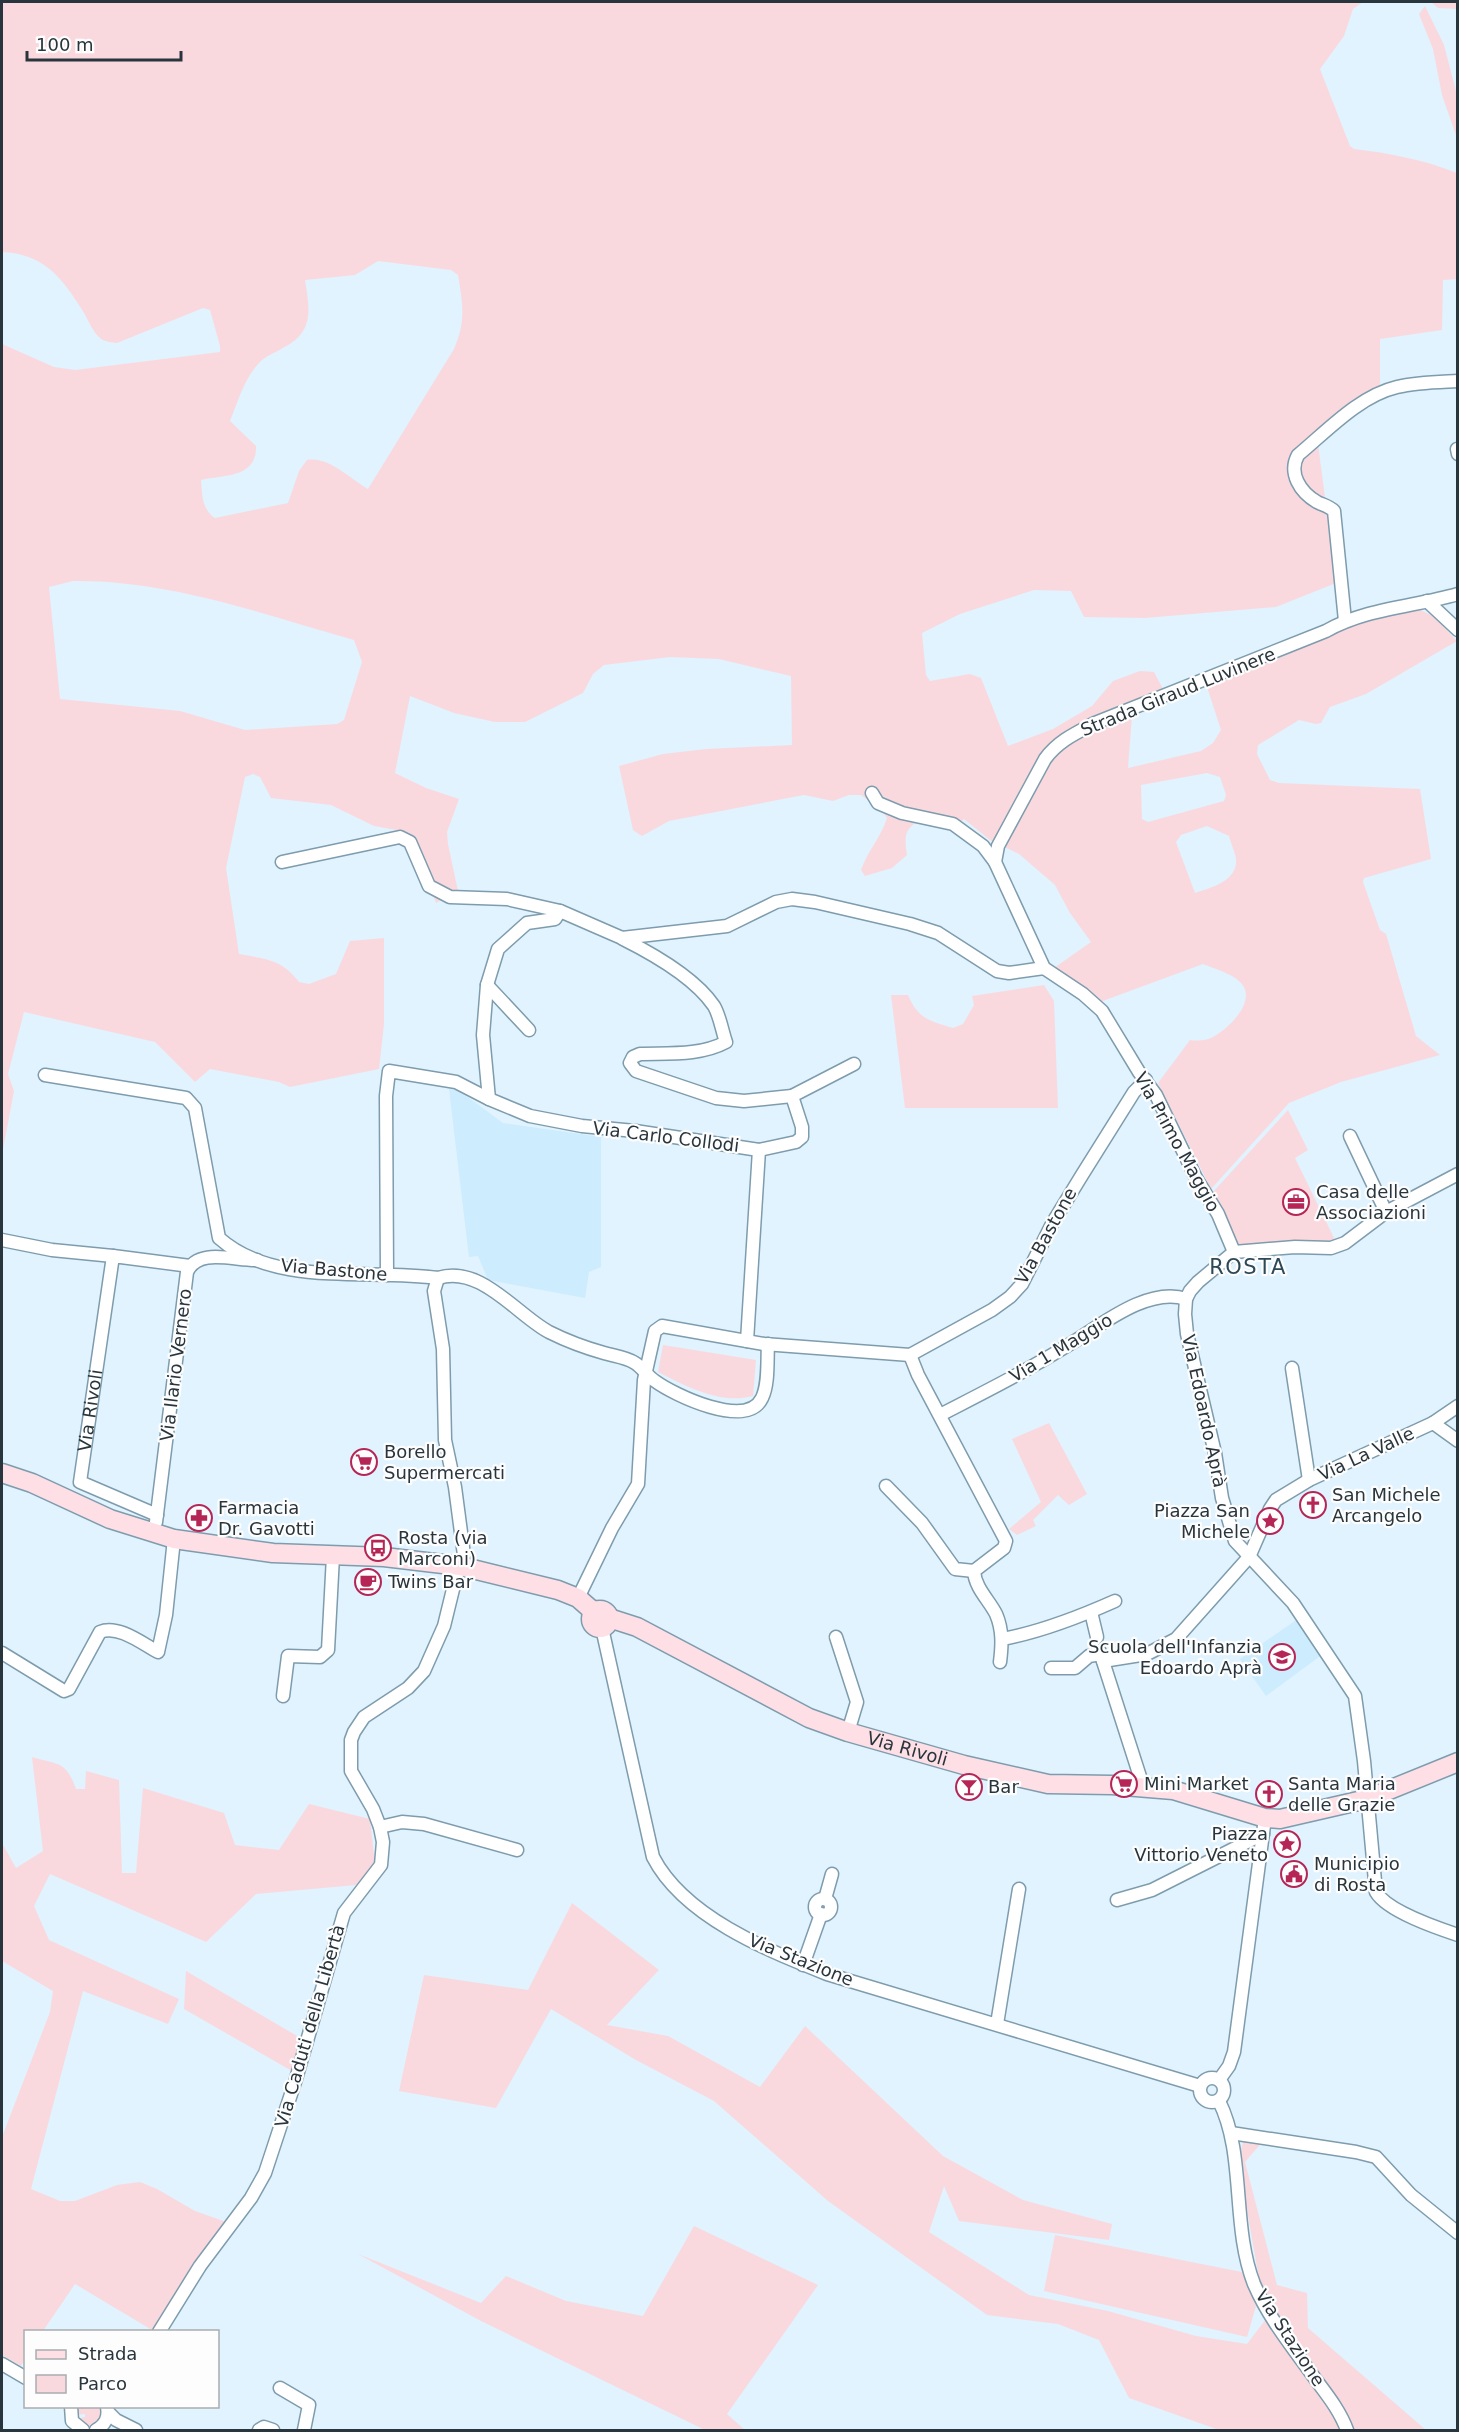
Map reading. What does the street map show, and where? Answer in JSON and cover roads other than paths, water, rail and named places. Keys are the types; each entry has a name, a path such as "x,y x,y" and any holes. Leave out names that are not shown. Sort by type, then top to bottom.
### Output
{"street":[{"path":"1345,621 1334,511 1309,495 1295,478 1292,470 1298,455 1366,400 1396,387 1458,381"},
{"path":"1457,449 1458,454"},
{"name":"Strada Giraud Luvinere","path":"995,862 998,846 1045,759 1061,742 1095,723 1326,631 1345,621 1385,608 1458,594"},
{"path":"1427,601 1458,630"},
{"path":"622,938 727,926 776,902 792,899 815,902 910,924 938,933 997,971 1009,973 1044,968 995,862 983,846 952,824 902,813 878,802 872,793"},
{"path":"282,862 400,837 410,842 429,886 450,897 507,899 560,911 649,952 689,981 714,1007 726,1042 716,1047 686,1053 640,1054 633,1057 630,1063 636,1071 716,1098 744,1101 792,1096 854,1064"},
{"path":"489,1099 483,1035 487,985 498,949 527,923 555,919 560,911"},
{"name":"Via Primo Maggio","path":"1044,968 1083,994 1102,1011 1156,1095 1196,1178 1218,1214 1233,1252"},
{"path":"487,985 529,1030"},
{"name":"Via Carlo Collodi","path":"387,1275 386,1096 389,1071 456,1082 530,1116 561,1123 759,1150 796,1142 802,1137 802,1127 792,1096"},
{"name":"Via Bastone","path":"45,1075 186,1098 195,1108 219,1238 258,1260 298,1270 438,1278 446,1276 459,1277 481,1284 548,1331 586,1348 627,1359 637,1364 666,1389 723,1410 744,1411 752,1408 762,1398 768,1344"},
{"name":"Via Bastone","path":"910,1355 992,1310 1010,1297 1022,1284 1052,1224 1134,1092 1146,1080"},
{"path":"1350,1136 1386,1212"},
{"path":"747,1341 759,1150"},
{"path":"1186,1299 1198,1282 1233,1252 1331,1248 1345,1244 1386,1212 1458,1174"},
{"path":"2,1240 52,1250 190,1266"},
{"name":"Via Rivoli","path":"113,1256 80,1482 158,1515"},
{"name":"Via Ilario Vernero","path":"154,1534 187,1272 190,1266 200,1258 258,1260"},
{"name":"Via Caduti della Libertà","path":"160,2330 200,2266 218,2245 265,2173 296,2079 344,1913 372,1880 381,1865 383,1842 380,1827 373,1809 351,1771 351,1740 364,1717 408,1688 424,1671 444,1626 464,1551 455,1487 445,1440 443,1349 434,1291 438,1278"},
{"name":"Via 1 Maggio","path":"940,1415 1071,1344 1106,1319 1143,1302 1171,1296 1186,1299"},
{"name":"Via Edoardo Aprà","path":"1186,1299 1187,1334 1215,1453 1228,1522 1235,1541 1293,1603 1355,1696 1376,1892 1379,1897 1408,1916 1458,1935"},
{"path":"578,1598 612,1528 638,1484 645,1372 658,1327 768,1344 910,1355 1006,1541 1004,1548 974,1574"},
{"name":"Via La Valle","path":"1292,1368 1309,1480 1433,1423 1458,1406"},
{"path":"1433,1423 1458,1442"},
{"name":"Via Rivoli","path":"2,1473 32,1483 110,1519 174,1539 273,1553 384,1557 460,1566 537,1583 578,1598 602,1619 637,1627 809,1718 848,1732 970,1767 1048,1784 1143,1786 1193,1795 1264,1826 1367,1798 1458,1762"},
{"path":"1052,1668 1075,1668 1089,1656 1147,1654 1176,1639 1249,1557 1276,1500 1309,1480"},
{"path":"886,1486 922,1523 955,1569 974,1574 996,1616 1002,1639 1000,1662"},
{"path":"2,1653 64,1691 69,1689 100,1632 107,1629 119,1632 159,1652 166,1616 174,1539"},
{"path":"283,1696 288,1656 320,1657 328,1650 333,1556"},
{"path":"1002,1639 1021,1636 1115,1601"},
{"path":"1090,1612 1097,1637"},
{"name":"Via Stazione","path":"602,1619 653,1857 659,1869 676,1888 718,1923 803,1965 827,1974 1200,2086"},
{"path":"836,1638 857,1702 848,1732"},
{"path":"1101,1656 1143,1786"},
{"path":"380,1827 402,1822 424,1824 517,1850"},
{"path":"1117,1900 1152,1890 1264,1826"},
{"path":"1219,2080 1234,2052 1264,1826"},
{"path":"803,1965 821,1914 815,1905 818,1901 825,1899 832,1874"},
{"path":"997,2024 1019,1889"},
{"path":"1208,2078 1219,2080 1224,2091 1219,2101 1211,2103 1204,2100 1199,2094 1200,2086 1208,2078"},
{"name":"Via Stazione","path":"1219,2101 1227,2116 1231,2133 1242,2237 1254,2283 1269,2313 1336,2408 1347,2430"},
{"path":"1231,2133 1376,2157 1411,2195 1458,2234"},
{"path":"2,2364 24,2377"},
{"path":"280,2388 309,2405 304,2430"},
{"path":"69,2408 72,2421 79,2430"},
{"path":"98,2429 105,2424 108,2409"},
{"path":"108,2409 116,2420 136,2430"},
{"path":"259,2430 264,2427 273,2430"},
{"path":"98,2429 128,2430"}],"place":[{"name":"Casa delle Associazioni","path":"1296,1202"},
{"name":"Borello Supermercati","path":"364,1462"},
{"name":"San Michele Arcangelo","path":"1313,1505"},
{"name":"Farmacia Dr. Gavotti","path":"199,1518"},
{"name":"Piazza San Michele","path":"1270,1521"},
{"name":"Rosta (via Marconi)","path":"378,1548"},
{"name":"Twins Bar","path":"368,1582"},
{"name":"Scuola dell'Infanzia Edoardo Aprà","path":"1282,1657"},
{"name":"Mini Market","path":"1124,1784"},
{"name":"Bar","path":"969,1787"},
{"name":"Santa Maria delle Grazie","path":"1269,1794"},
{"name":"Piazza Vittorio Veneto","path":"1287,1844"},
{"name":"Municipio di Rosta","path":"1294,1874"}],"district":[{"name":"ROSTA","path":"1248,1267"}]}
